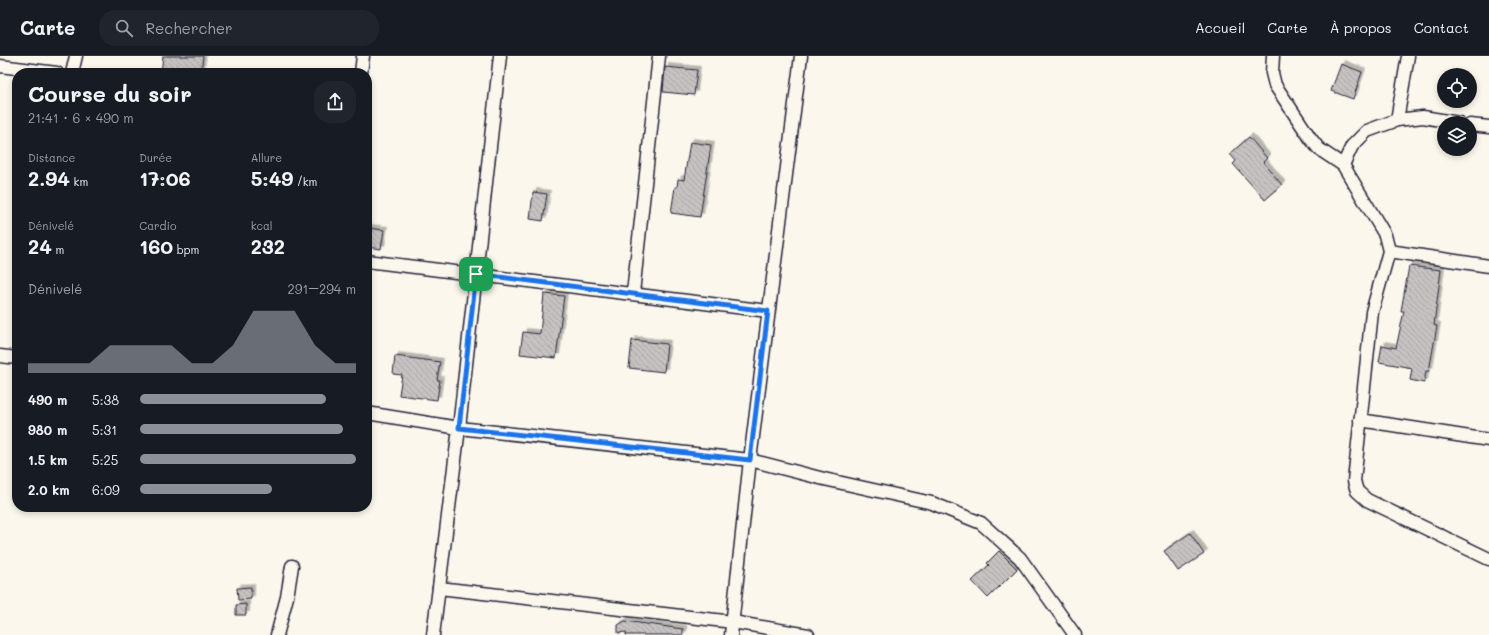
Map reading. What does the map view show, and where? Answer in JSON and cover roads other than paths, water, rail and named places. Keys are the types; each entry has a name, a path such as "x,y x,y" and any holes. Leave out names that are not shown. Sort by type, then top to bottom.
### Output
{"street":[{"path":"73,68 76,56"},
{"path":"362,68 363,56"},
{"path":"433,635 459,428 500,56"},
{"path":"634,293 659,56"},
{"path":"731,635 768,311 801,56"},
{"path":"1273,56 1272,73 1275,85 1319,149 1343,165 1385,235 1389,251 1372,312 1354,481 1357,491 1367,500 1489,559"},
{"path":"1397,120 1408,56"},
{"path":"0,66 16,68"},
{"path":"1343,165 1352,146 1367,131 1397,120 1423,117 1437,119"},
{"path":"1477,126 1489,127"},
{"path":"1389,251 1489,266"},
{"path":"372,262 634,293 768,311"},
{"path":"0,356 12,357"},
{"path":"372,414 459,428 750,460 824,479 932,503 981,524 1020,558 1075,635"},
{"path":"1360,420 1489,440"},
{"path":"277,635 287,597 292,566"},
{"path":"439,588 733,622 808,635"}]}
